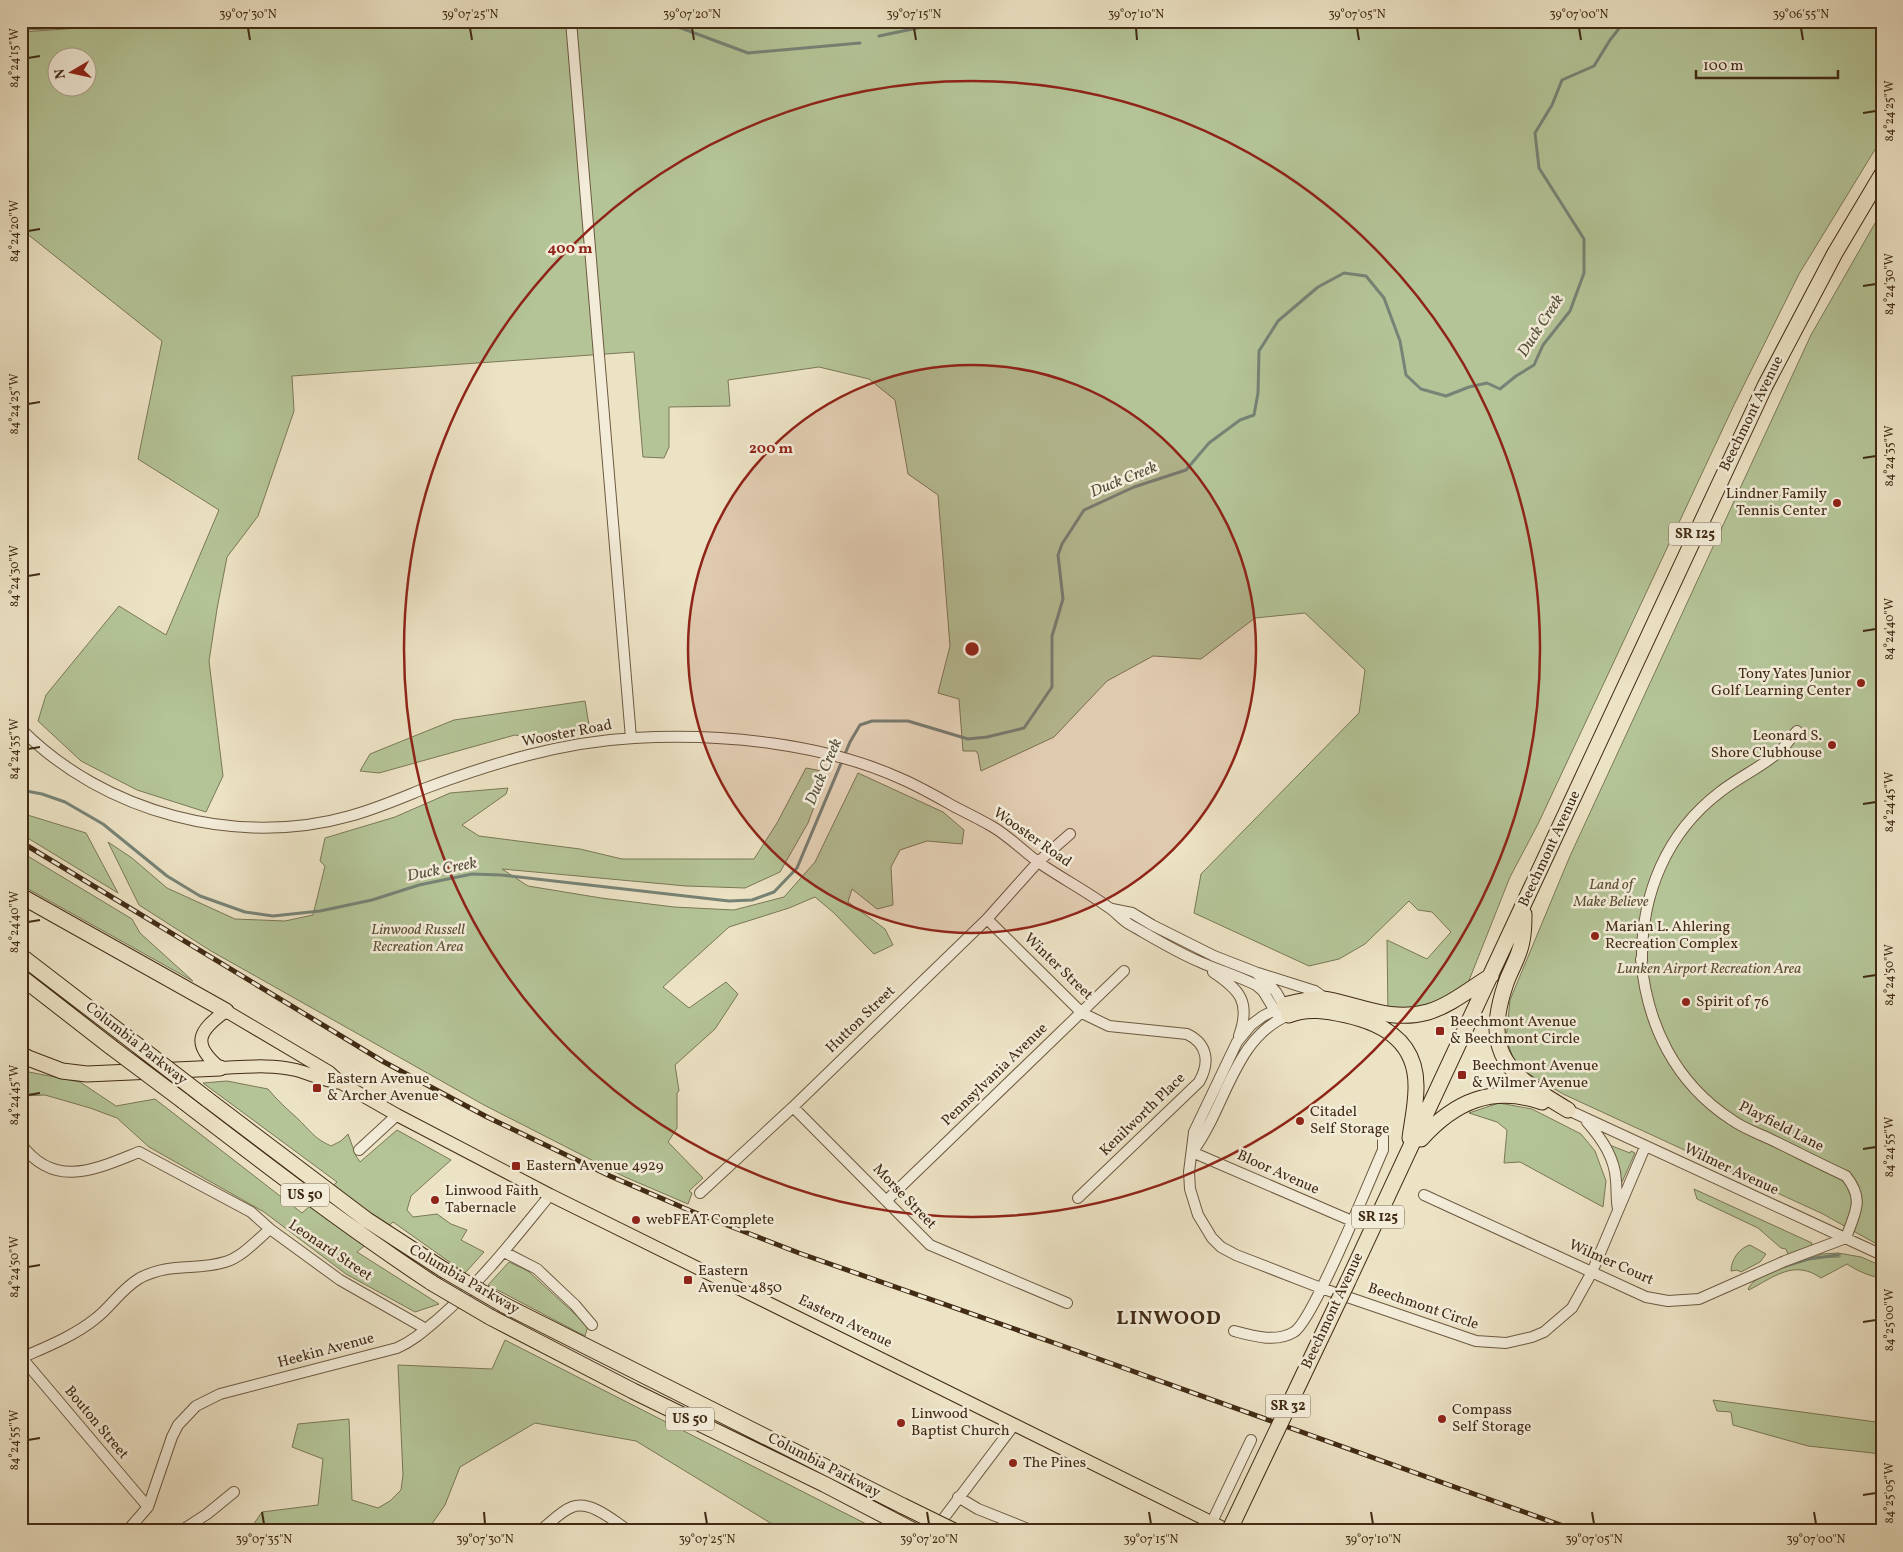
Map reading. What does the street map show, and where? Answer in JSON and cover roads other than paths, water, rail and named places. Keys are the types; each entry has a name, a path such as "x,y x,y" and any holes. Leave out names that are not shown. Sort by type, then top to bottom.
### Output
{"highway":[{"name":"Beechmont Avenue","path":"1229,1531 1409,1152 1765,386 1835,253 1882,174"},
{"path":"21,896 226,1011"},
{"path":"1525,903 1522,941 1505,984 1496,1020 1498,1045 1510,1068 1529,1086 1568,1110"},
{"name":"Columbia Parkway","path":"21,956 207,1100 367,1220 444,1270 504,1305 954,1531"},
{"path":"1282,1012 1306,1000 1328,1000 1374,1013 1409,1015 1427,1012 1447,1005 1491,976"},
{"name":"Columbia Parkway","path":"21,977 110,1048 326,1210 371,1243 432,1283 490,1317 914,1531"},
{"path":"1282,1012 1332,1012 1378,1024 1394,1034 1404,1047 1415,1071 1416,1088 1409,1152"},
{"path":"21,1054 62,1071 87,1074 220,1068"},
{"path":"1409,1152 1434,1124 1456,1109 1494,1094 1526,1096 1568,1110"}],"main road":[{"path":"226,1011 329,1072 341,1083 325,1081 296,1070 270,1066 220,1068 204,1053 201,1037 204,1030 213,1020 226,1011"},
{"name":"Eastern Avenue","path":"341,1083 397,1115 550,1195 1229,1531"}],"street":[{"path":"571,21 631,738"},
{"name":"Wooster Road","path":"21,729 73,771 121,797 146,807 199,821 242,827 276,828 324,822 349,816 485,768 540,751 570,745 631,738 707,737 782,745 815,752 903,779 994,827 1038,862 1112,909 1124,921 1198,961 1256,985 1264,991 1282,1012"},
{"name":"Playfield Lane","path":"1797,731 1780,751 1720,791 1680,832 1660,866 1647,902 1641,960 1646,998 1662,1040 1676,1064 1698,1092 1733,1121 1846,1176 1855,1187 1857,1205 1846,1238"},
{"path":"1038,862 1070,834"},
{"name":"Hutton Street","path":"700,1193 987,919 1038,862"},
{"name":"Wooster Road","path":"1112,909 1132,913 1214,956 1255,972 1268,983 1282,1012"},
{"name":"Winter Street","path":"987,919 1082,1013 1109,1026 1174,1033"},
{"path":"1198,961 1232,985 1241,999 1244,1023 1237,1042"},
{"name":"Pennsylvania Avenue","path":"887,1200 1124,971"},
{"path":"1255,972 1315,991 1328,1000"},
{"path":"1192,1152 1203,1137 1248,1049 1260,1032 1282,1012"},
{"name":"Beechmont Circle","path":"1282,1012 1251,1025 1237,1042 1194,1132 1189,1172 1192,1196 1198,1215 1212,1238 1221,1247 1236,1255 1321,1288 1472,1340 1506,1343 1544,1332 1572,1308 1592,1272 1645,1147"},
{"name":"Kenilworth Place","path":"1078,1198 1199,1082 1204,1074 1207,1059 1203,1047 1198,1040 1190,1035 1174,1033"},
{"name":"Morse Street","path":"793,1106 930,1245 1067,1303"},
{"name":"Wilmer Avenue","path":"1568,1110 1882,1255"},
{"path":"359,1150 397,1115"},
{"path":"1585,1119 1601,1138 1613,1165 1618,1211"},
{"path":"1234,1331 1263,1337 1278,1337 1291,1334 1302,1325 1321,1288 1383,1150 1383,1137"},
{"name":"Leonard Street","path":"21,1144 33,1158 44,1166 66,1172 88,1171 139,1152 251,1212 340,1280 426,1329"},
{"name":"Bloor Avenue","path":"1192,1152 1352,1221"},
{"name":"Heekin Avenue","path":"126,1531 148,1507 172,1437 178,1425 196,1406 220,1394 397,1348 409,1343 465,1296 504,1252 550,1195"},
{"name":"Wilmer Court","path":"1424,1196 1646,1297 1668,1301 1682,1301 1709,1295 1752,1274 1846,1238"},
{"path":"21,1358 89,1323 120,1292 139,1279 154,1272 173,1267 214,1265 226,1262 239,1255 270,1228"},
{"path":"504,1252 537,1270 575,1304 592,1325"},
{"name":"Bouton Street","path":"21,1358 148,1507"},
{"path":"934,1531 1014,1425"},
{"path":"1212,1522 1251,1440"},
{"path":"181,1531 207,1514 234,1492"},
{"path":"958,1497 978,1509 1033,1531"},
{"path":"540,1531 566,1510 579,1506 594,1509 629,1531"}],"waterway":[{"path":"633,21 681,28 748,53 860,43"},
{"path":"879,36 951,21"},
{"name":"Duck Creek","path":"21,790 42,794 65,802 103,824 167,876 200,896 245,912 273,916 320,911 372,900 419,885 472,874 501,875 729,901 752,900 774,892 797,868 850,742 860,725 872,721 908,721 968,739 987,737 1024,728 1052,687 1052,636 1063,599 1058,555 1062,544 1084,510 1134,487 1186,470 1209,443 1240,420 1254,415 1258,393 1259,351 1278,321 1318,287 1344,273 1366,276 1384,298 1400,341 1406,375 1421,389 1446,396 1469,387 1487,383 1500,389 1534,365 1543,345 1570,311 1584,273 1584,239 1539,168 1535,133 1552,105 1562,80 1594,66 1610,40 1625,21"},
{"path":"1785,1266 1808,1259 1838,1255"}],"railway":[{"path":"21,842 384,1062 487,1117 610,1176 691,1211 799,1253 1577,1531"}],"place":[{"name":"Lindner Family Tennis Center","path":"1837,503"},
{"name":"Tony Yates Junior Golf Learning Center","path":"1861,683"},
{"name":"Leonard S. Shore Clubhouse","path":"1832,745"},
{"name":"Marian L. Ahlering Recreation Complex","path":"1595,936"},
{"name":"Spirit of 76","path":"1686,1002"},
{"name":"Beechmont Avenue & Beechmont Circle","path":"1440,1031"},
{"name":"Beechmont Avenue & Wilmer Avenue","path":"1462,1075"},
{"name":"Eastern Avenue & Archer Avenue","path":"317,1088"},
{"name":"Citadel Self Storage","path":"1300,1121"},
{"name":"Eastern Avenue 4929","path":"516,1166"},
{"name":"Linwood Faith Tabernacle","path":"435,1200"},
{"name":"webFEAT Complete","path":"636,1220"},
{"name":"Eastern Avenue 4850","path":"688,1280"},
{"name":"Compass Self Storage","path":"1442,1419"},
{"name":"Linwood Baptist Church","path":"901,1423"},
{"name":"The Pines","path":"1013,1463"}],"district":[{"name":"LINWOOD","path":"1169,1319"}],"park label":[{"name":"Land of Make Believe","path":"1611,894"},
{"name":"Linwood Russell Recreation Area","path":"418,938"},
{"name":"Lunken Airport Recreation Area","path":"1709,969"}]}
